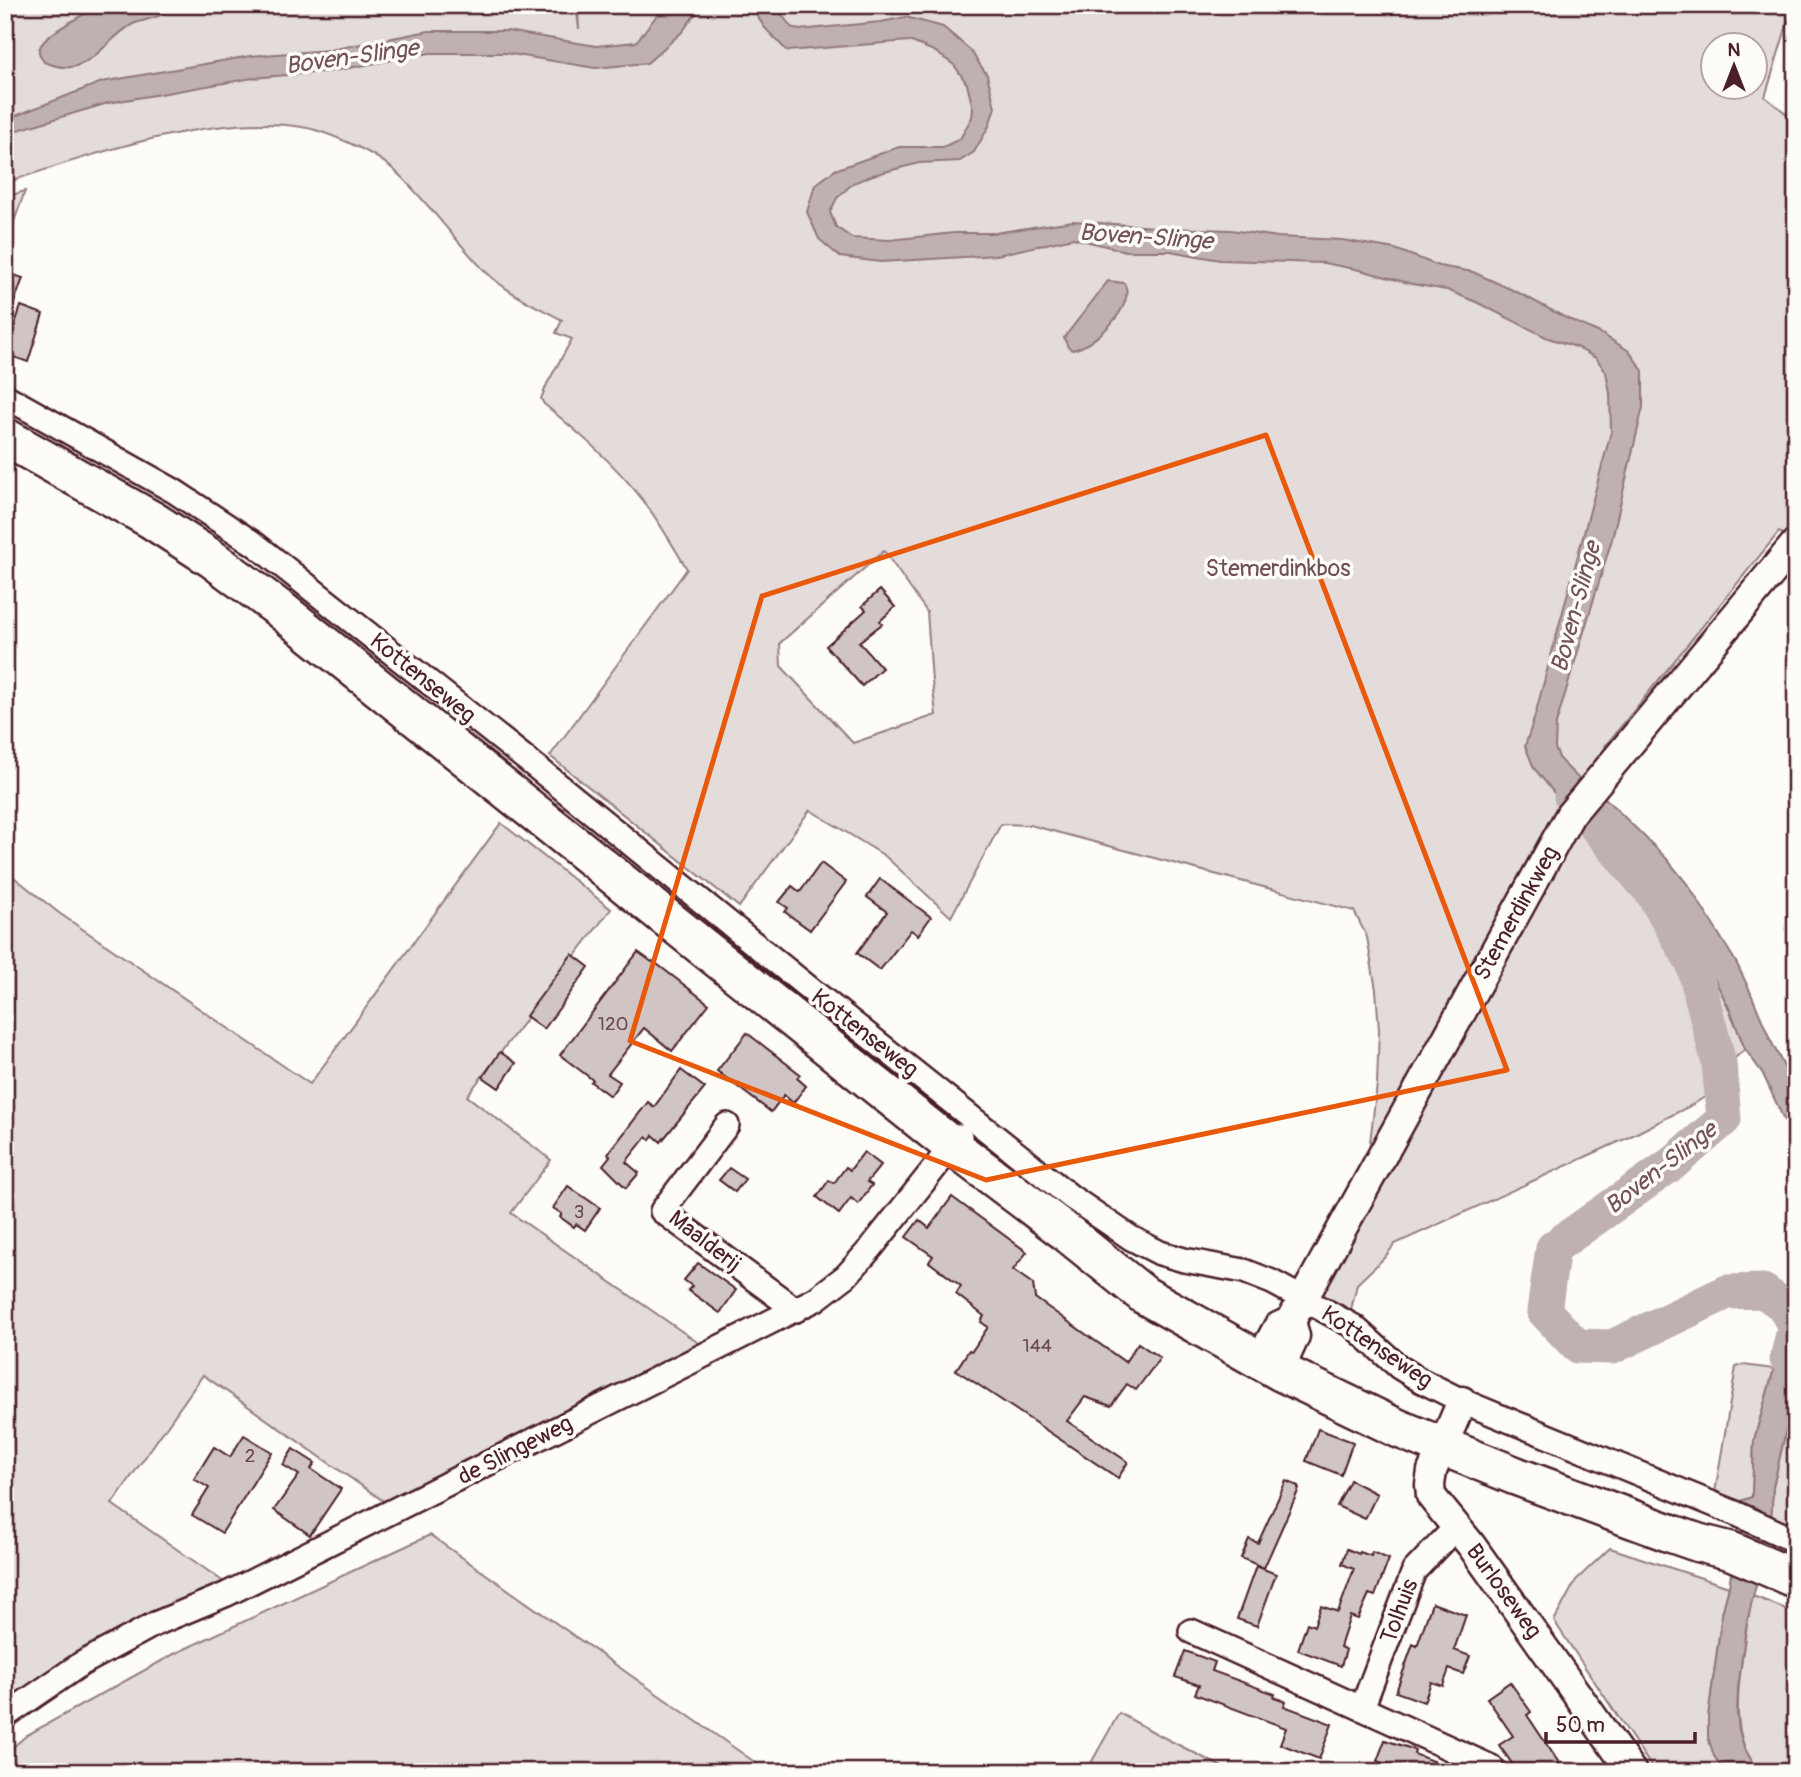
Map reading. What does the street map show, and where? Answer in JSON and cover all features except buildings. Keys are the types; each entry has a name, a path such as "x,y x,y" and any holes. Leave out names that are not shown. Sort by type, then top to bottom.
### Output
{"main road":[{"name":"Kottenseweg","path":"5,437 152,520 211,558 671,899 963,1132 1068,1233 1281,1342 1401,1408 1452,1425 1686,1527 1731,1551 1786,1555"}],"street":[{"name":"Kottenseweg","path":"5,396 174,491 256,545 541,771 671,899"},
{"name":"Stemerdinkweg","path":"1281,1342 1570,815 1796,542"},
{"name":"Maalderij","path":"727,1125 662,1211 796,1310"},
{"name":"Kottenseweg","path":"963,1132 1071,1197 1131,1238 1160,1253 1244,1271 1272,1282 1281,1342 1353,1326 1409,1374 1452,1425 1737,1514 1786,1555"},
{"name":"de Slingeweg","path":"5,1716 81,1664 155,1624 227,1594 816,1299 846,1276 871,1248 963,1132"},
{"name":"Burloseweg","path":"1452,1425 1432,1471 1432,1496 1517,1609 1632,1772"},
{"name":"Tolhuis","path":"1362,1708 1414,1571 1456,1527"},
{"path":"1191,1631 1491,1767"}],"highlighted area":[{"path":"1266,435 1507,1070 986,1180 630,1041 762,596"}],"green space":[{"name":"Stemerdinkbos","path":"5,5 576,5 579,29 578,5 1796,5 1796,12 1788,22 1770,81 1770,32 1700,32 1700,102 1770,101 1796,121 1796,528 1788,537 1779,532 1605,746 1609,763 1586,786 1574,776 1569,805 1368,1159 1377,1084 1379,1030 1376,990 1367,937 1354,911 1030,825 1001,824 951,917 885,856 810,810 739,907 550,756 687,569 654,516 620,473 541,399 572,339 556,333 562,320 522,299 494,280 393,169 365,150 325,133 308,128 267,124 230,125 152,139 5,183","holes":["884,551 927,612 936,715 853,743 781,666 780,643"]},
{"path":"25,191 5,247 5,197"},
{"path":"1583,817 1633,860 1674,908 1714,976 1745,1049 1715,1076 1716,1090 1692,1105 1627,1138 1395,1244 1357,1284 1351,1310 1321,1294 1561,847 1582,829 1576,826"},
{"path":"501,823 611,909 467,1096 551,1160 511,1213 703,1346 385,1502 203,1375 112,1504 224,1582 165,1612 5,1704 5,870 59,913 310,1084"},
{"path":"1743,1365 1774,1369 1754,1440 1752,1497 1741,1501 1715,1492 1736,1367"},
{"path":"1796,1386 1796,1528 1771,1517 1773,1487"},
{"path":"430,1535 769,1772 5,1772 5,1754 27,1735 174,1654"},
{"path":"1610,1548 1729,1587 1722,1614 1708,1717 1714,1756 1725,1772 1655,1772 1554,1621 1576,1580"},
{"path":"1753,1596 1796,1614 1796,1772 1758,1772 1750,1760 1741,1734 1739,1681"},
{"path":"1119,1713 1157,1734 1232,1772 1086,1772"}],"water":[{"path":"101,5 171,5 160,16 133,24 99,52 76,66 56,66 44,62 39,52 46,39"},
{"path":"665,5 699,5 682,32 647,63 595,68 505,53 430,53 333,71 253,78 108,103 5,134 5,120 102,82 250,56 330,50 429,31 507,31 596,46 636,42"},
{"path":"751,5 775,5 791,27 799,30 906,17 943,27 970,50 987,75 995,107 989,126 974,152 960,161 919,163 853,183 837,198 830,212 836,227 852,238 889,240 954,233 994,233 1073,221 1231,230 1278,237 1342,240 1395,249 1439,266 1473,272 1600,333 1629,351 1643,371 1643,407 1612,539 1556,724 1555,748 1560,760 1595,795 1605,798 1666,858 1689,886 1736,962 1796,1090 1796,1169 1790,1133 1763,1074 1745,1049 1731,1012 1696,942 1672,904 1639,865 1555,794 1534,768 1525,746 1611,432 1610,393 1606,372 1596,358 1447,290 1324,263 1220,260 1170,251 1126,251 1073,238 997,255 881,262 840,257 819,239 807,212 815,185 835,170 899,147 943,147 960,139 972,117 973,109 967,84 954,65 934,51 909,41 787,51 764,27"},
{"path":"1108,281 1124,283 1127,292 1125,302 1111,324 1091,341 1072,350 1064,338"},
{"path":"1796,1274 1796,1386 1773,1487 1770,1541 1746,1627 1738,1688 1739,1730 1744,1747 1758,1772 1725,1772 1714,1756 1708,1737 1708,1717 1722,1614 1729,1587 1741,1501 1752,1497 1754,1440 1792,1305"}],"waterway":[{"name":"Boven-Slinge","path":"1571,797 1653,894 1693,963 1719,1063 1724,1119 1673,1163 1553,1248 1544,1311 1577,1346 1612,1347 1727,1292 1763,1291 1783,1305 1795,1326 1787,1359"}]}
